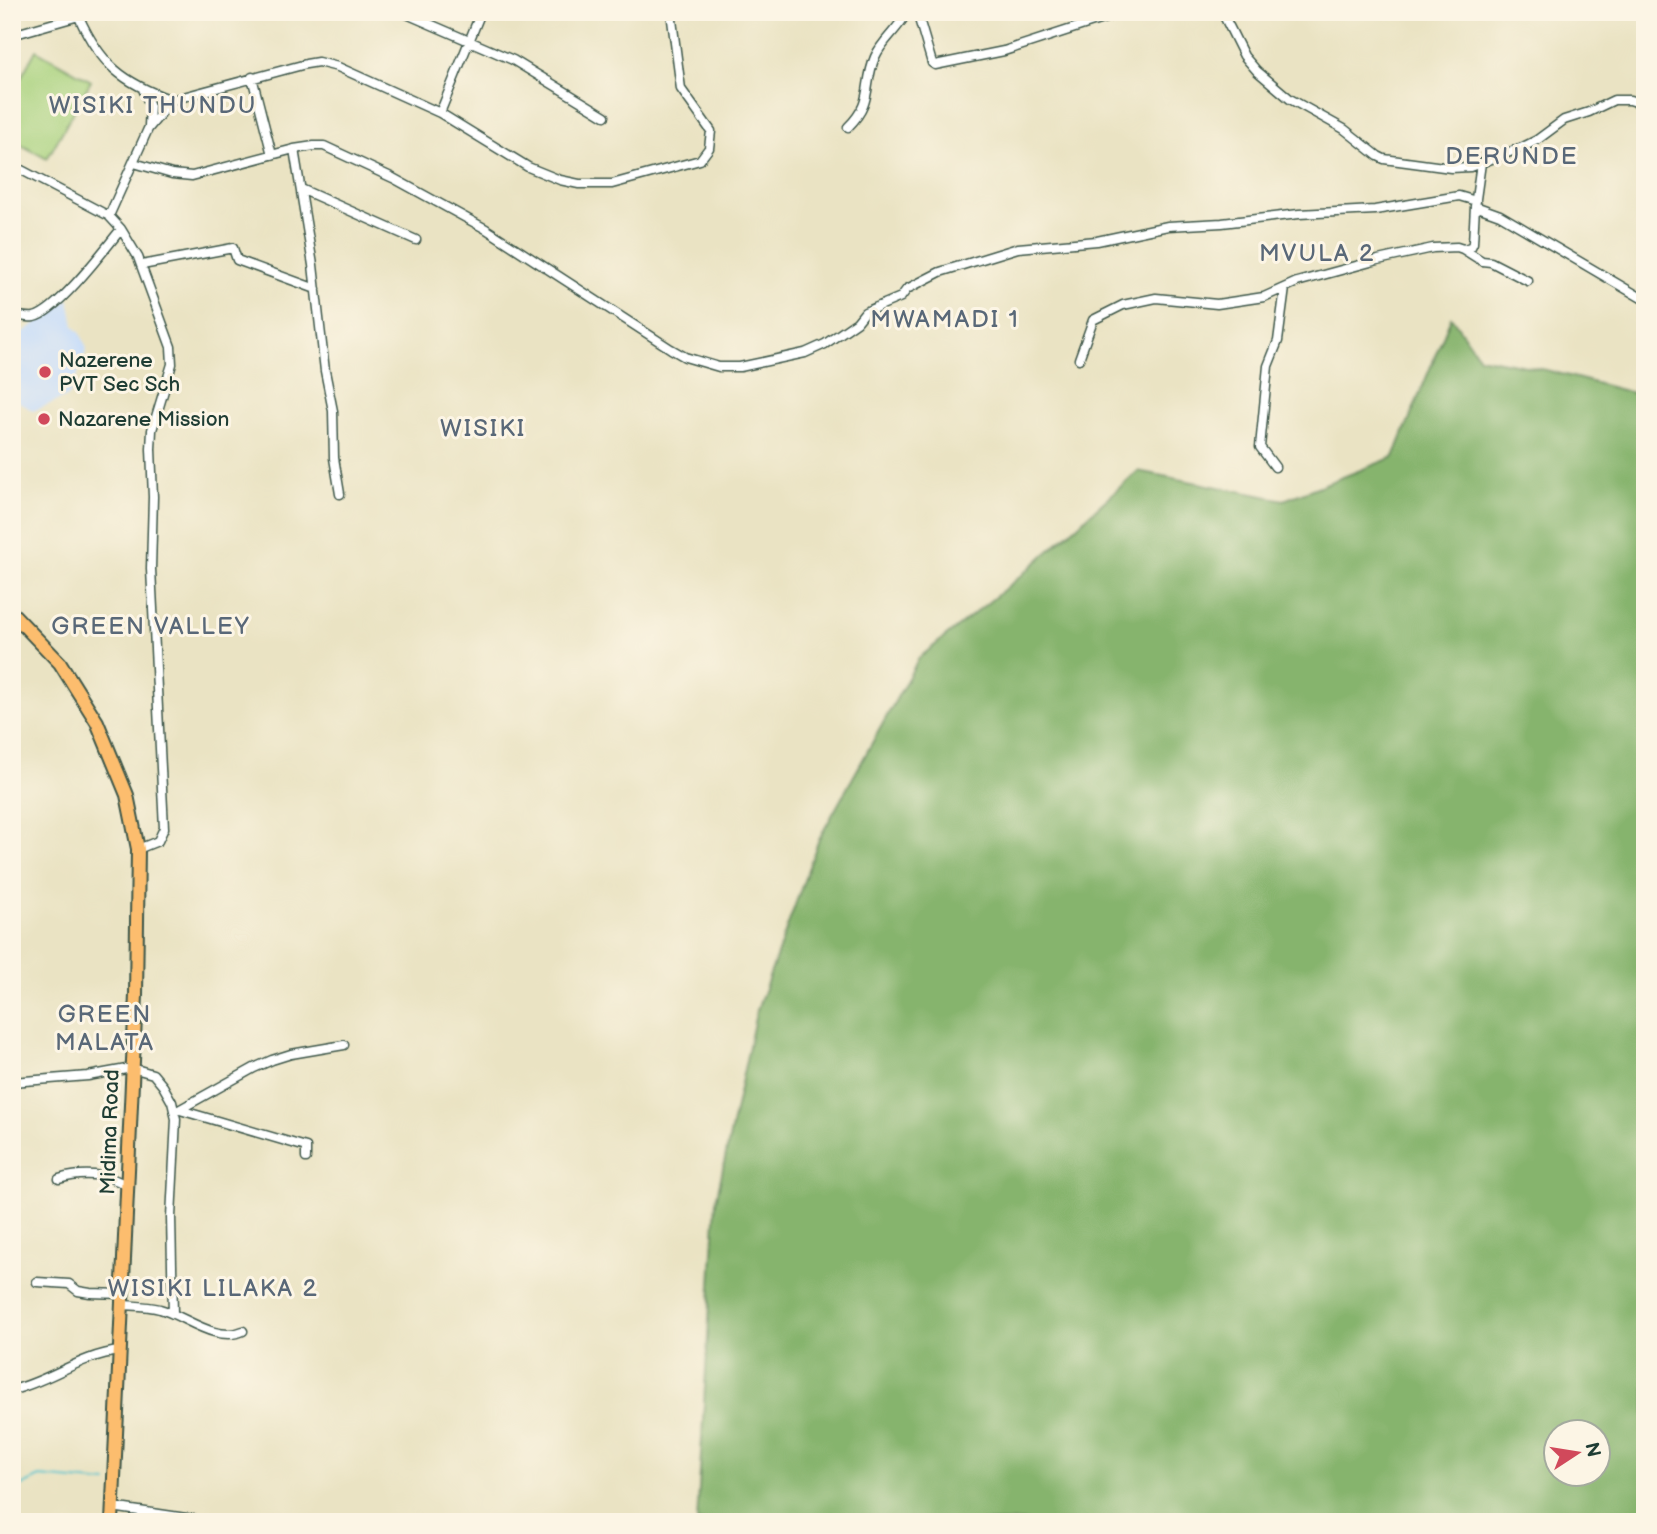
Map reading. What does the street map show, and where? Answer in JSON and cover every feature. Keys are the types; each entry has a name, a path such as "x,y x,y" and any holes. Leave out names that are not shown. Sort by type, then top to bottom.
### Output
{"main road":[{"name":"Midima Road","path":"12,613 60,663 97,722 127,794 138,849 137,958 111,1522"}],"street":[{"path":"12,35 93,12"},
{"path":"194,12 213,12"},
{"path":"402,12 513,60 605,116"},
{"path":"440,113 481,12"},
{"path":"109,216 148,129 172,100 306,64 328,64 440,113 528,167 560,180 579,184 612,184 699,160 709,148 711,131 681,89 671,12"},
{"path":"848,127 864,105 876,55 902,23 907,12"},
{"path":"917,12 932,63 938,65 1004,51 1124,12"},
{"path":"1222,12 1244,55 1257,71 1290,99 1344,129 1378,156 1451,169 1466,168 1537,140 1564,120 1614,100 1645,104"},
{"path":"79,17 97,51 118,74 143,89 172,100"},
{"path":"252,77 272,155"},
{"path":"143,89 150,106 148,129"},
{"path":"134,163 172,174 192,176 295,149 324,146 393,178 486,229 685,357 719,367 740,367 813,350 857,322 865,312 901,297 907,289 940,272 1018,248 1097,241 1168,226 1375,210 1459,196 1500,215 1645,300"},
{"path":"295,149 333,411 335,468 340,494"},
{"path":"1463,249 1474,243 1481,163"},
{"path":"12,165 109,216 121,229 142,265 170,339 172,364 152,430 151,449 151,569 164,828 158,841 138,849"},
{"path":"301,189 416,240"},
{"path":"12,314 32,317 46,311 79,279 121,229"},
{"path":"1079,359 1093,320 1123,305 1163,298 1217,304 1269,296 1334,271 1423,249 1457,247 1528,281"},
{"path":"142,265 233,248 237,260 316,289"},
{"path":"1275,467 1260,447 1268,366 1278,341 1285,288"},
{"path":"178,1111 272,1060 344,1045"},
{"path":"12,1082 88,1076 132,1068 153,1074 163,1086 178,1111 172,1217 173,1314"},
{"path":"178,1111 306,1147 306,1158"},
{"path":"59,1179 73,1175 96,1176 116,1179 127,1186"},
{"path":"37,1282 69,1284 78,1291 173,1314 187,1322 218,1332 230,1334 243,1331"},
{"path":"12,1390 96,1355 120,1351"},
{"path":"112,1507 213,1522"}],"shaded area":[{"name":"Nazerene PVT Sec Sch","path":"69,299 74,326 80,332 87,349 69,396 33,411 12,397 12,328 24,332"}],"green space":[{"path":"36,50 91,81 47,159 12,140 12,94"},
{"path":"1451,317 1479,357 1546,370 1637,394 1645,399 1645,1522 697,1522 716,1201 756,1013 819,839 919,658 1021,576 1138,471 1284,500 1394,457"}],"waterway":[{"path":"12,1488 40,1477 107,1483"}],"place":[{"name":"Nazerene PVT Sec Sch","path":"45,372"},
{"name":"Nazarene Mission","path":"44,419"}],"district":[{"name":"WISIKI THUNDU","path":"153,105"},
{"name":"DERUNDE","path":"1512,156"},
{"name":"MVULA 2","path":"1317,253"},
{"name":"MWAMADI 1","path":"945,319"},
{"name":"WISIKI","path":"483,428"},
{"name":"GREEN VALLEY","path":"151,626"},
{"name":"GREEN MALATA","path":"105,1028"},
{"name":"WISIKI LILAKA 2","path":"213,1288"}]}
